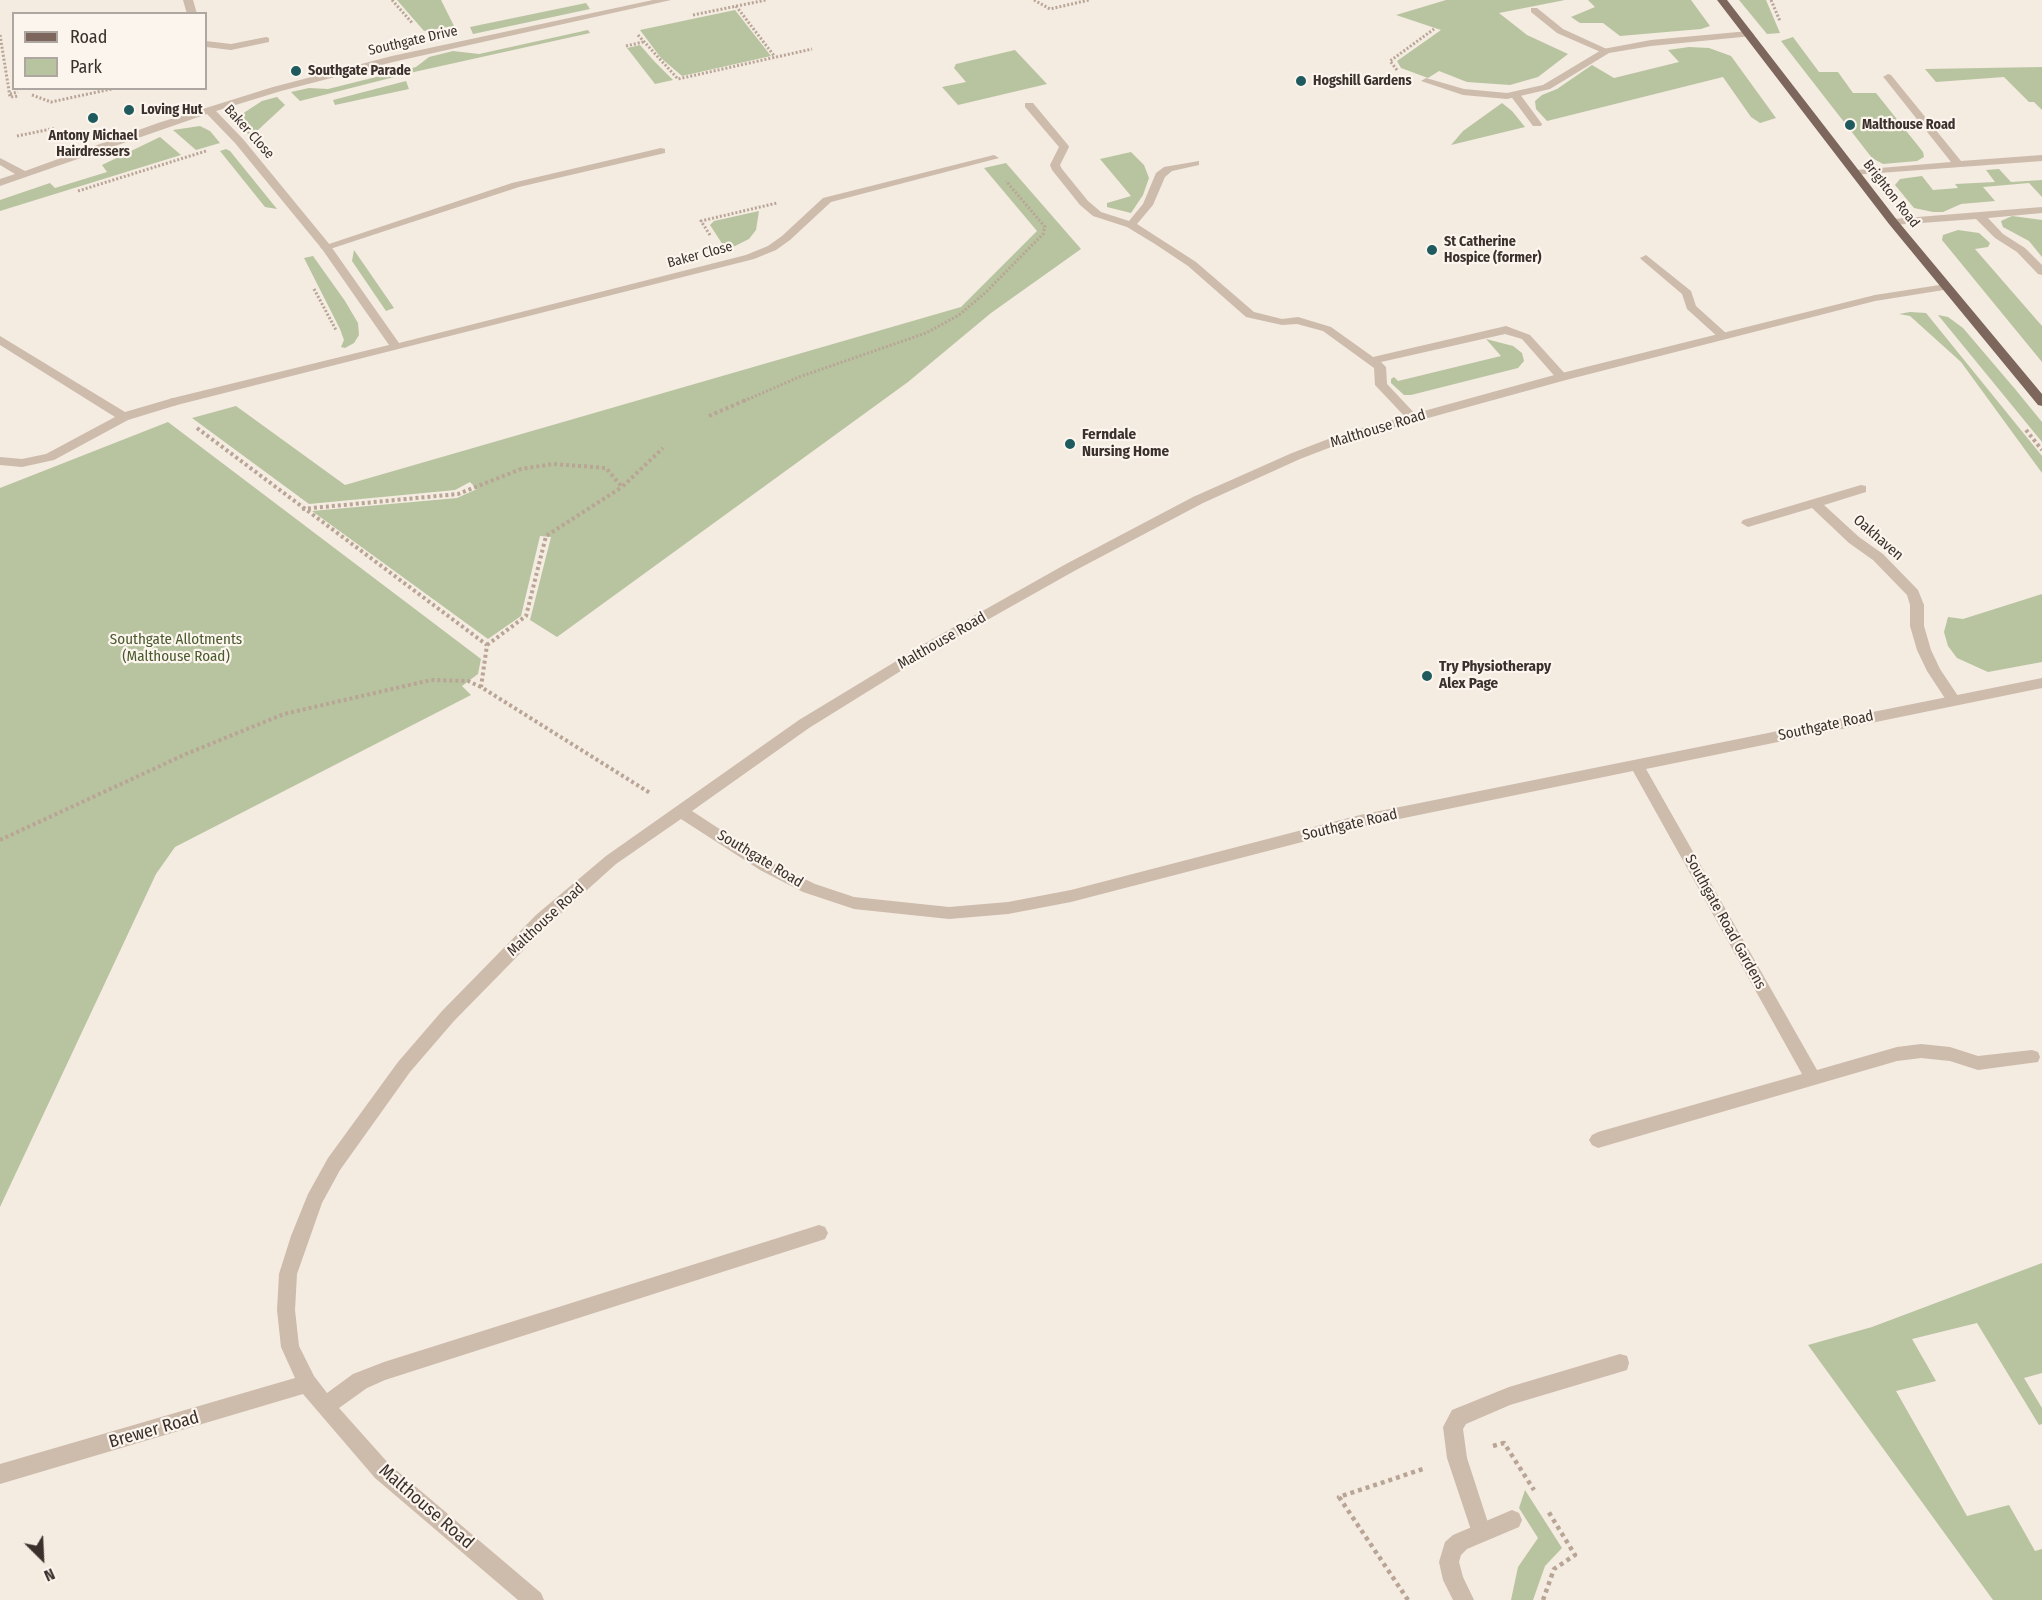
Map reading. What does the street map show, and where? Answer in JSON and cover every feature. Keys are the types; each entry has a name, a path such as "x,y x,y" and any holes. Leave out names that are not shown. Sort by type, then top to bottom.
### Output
{"main road":[{"name":"Brighton Road","path":"1722,0 1893,222 2042,402"}],"street":[{"name":"Southgate Drive","path":"0,183 209,110 392,59 666,0"},
{"path":"1534,10 1560,32 1606,51"},
{"path":"1426,81 1463,93 1515,95 1546,87 1606,51 1651,43 1749,34"},
{"path":"207,44 231,47 266,40"},
{"path":"1888,77 1958,164"},
{"path":"1515,95 1537,124"},
{"path":"1029,105 1062,142 1064,147 1055,165 1056,170 1084,203 1097,214 1131,225 1191,264 1250,315 1266,320 1312,323 1327,329 1374,360 1382,372 1381,385 1413,417"},
{"name":"Baker Close","path":"209,110 239,141 326,247 396,347"},
{"path":"326,247 516,185 661,151"},
{"path":"1856,173 2042,158"},
{"name":"Baker Close","path":"0,461 22,464 50,456 124,417 173,402 728,264 772,248 827,200 991,159"},
{"path":"0,161 23,174"},
{"path":"1131,225 1148,205 1160,175 1168,169 1195,163"},
{"path":"1893,222 2042,210"},
{"path":"1979,215 1999,236 2021,250 2042,272"},
{"path":"1646,258 1687,293 1691,307 1723,336"},
{"name":"Malthouse Road","path":"534,1600 382,1471 326,1406 307,1383 290,1347 286,1310 288,1274 311,1209 334,1164 404,1067 448,1016 542,920 611,860 804,724 936,643 1071,567 1198,500 1296,456 1413,417 1562,376 1875,298 1946,287"},
{"path":"1374,360 1506,330 1526,337 1562,376"},
{"path":"0,340 124,417"},
{"path":"1748,523 1861,489"},
{"name":"Oakhaven","path":"1814,503 1854,540 1878,557 1913,593 1917,605 1917,626 1924,650 1934,671 1953,699"},
{"name":"Southgate Road","path":"679,810 765,866 809,888 854,903 949,913 1008,908 1071,896 1360,821 2042,682"},
{"name":"Southgate Road Gardens","path":"1637,766 1814,1078"},
{"path":"1599,1140 1898,1054 1921,1051 1950,1054 1978,1064 2032,1057"},
{"path":"326,1406 360,1381 384,1371 819,1233"},
{"path":"1481,1532 1457,1458 1453,1427 1459,1417 1509,1396 1620,1363"},
{"name":"Brewer Road","path":"0,1474 284,1392 307,1383"},
{"path":"1464,1600 1453,1580 1449,1562 1452,1549 1460,1542 1512,1520"}],"path":[{"path":"392,0 415,26"},
{"path":"743,0 746,4"},
{"path":"1034,0 1050,9 1089,0"},
{"path":"736,6 775,57"},
{"path":"633,28 678,79 812,49"},
{"path":"0,35 10,94 19,94"},
{"path":"626,46 643,42"},
{"path":"32,95 51,102 107,90"},
{"path":"9,138 65,126"},
{"path":"68,194 239,141"},
{"path":"709,416 800,377 926,333 959,315 985,293 1043,234 1045,226 991,159"},
{"path":"728,264 701,221 808,195 827,200"},
{"path":"310,282 336,330"},
{"path":"173,402 185,419 302,509 487,645"},
{"path":"481,687 487,645 526,616 546,536 622,487 663,448"},
{"path":"302,509 458,494 504,474 553,464 606,468 622,487"},
{"path":"0,840 186,754 284,714 431,680 468,681 481,687 679,810"}],"green space":[{"path":"397,0 441,0 454,26 424,31"},
{"path":"1446,0 1565,0 1499,13 1527,35 1568,54 1538,77 1510,85 1467,82 1439,71 1428,78 1401,68 1397,61 1441,30 1396,15"},
{"path":"1588,0 1691,0 1710,26 1701,29 1620,36 1603,23 1580,23 1571,17 1595,7"},
{"path":"1739,0 1766,0 1780,33 1767,34"},
{"path":"586,3 590,9 473,34 470,27"},
{"path":"735,10 771,56 682,76 661,58 640,30"},
{"path":"588,30 590,33 414,72 300,101 291,92 309,88 328,89 416,67 429,57 453,51 479,54"},
{"path":"1793,37 1819,72 1838,72 1853,93 1876,93 1923,152 1924,157 1917,161 1883,164 1872,158 1781,41"},
{"path":"640,45 673,80 655,84 627,48"},
{"path":"1689,47 1709,48 1731,56 1776,118 1760,123 1751,117 1723,77 1547,121 1536,109 1535,101 1542,95 1557,89 1592,65 1614,78 1679,62 1668,50"},
{"path":"1015,50 1047,84 958,105 942,87 966,82 954,68 956,64"},
{"path":"2042,67 2042,110 2034,102 2029,102 2004,77 1936,82 1925,69"},
{"path":"406,81 409,89 335,105 333,100"},
{"path":"277,97 285,105 258,130 248,134 239,121 242,114 262,101"},
{"path":"1502,103 1525,127 1451,145 1463,131"},
{"path":"200,126 210,131 220,143 196,150 173,130"},
{"path":"160,137 181,155 0,211 0,200 50,183 55,188 107,172 102,165"},
{"path":"226,149 277,209 265,207 220,151"},
{"path":"1131,152 1144,165 1149,178 1143,195 1131,213 1107,207 1107,203 1131,196 1100,159"},
{"path":"1006,163 1081,249 991,313 908,382 557,637 530,620 551,537 540,536 521,616 488,639 312,511 457,498 477,489 470,482 455,490 309,504 192,418 236,406 345,485 961,307 1037,231 984,168"},
{"path":"1999,169 2011,182 2042,180 2042,197 2029,183 1983,187 1995,201 1961,204 1943,212 1933,212 1914,208 1895,185 1900,179 1922,176 1933,190 1958,188 1955,184 1995,182 1986,170"},
{"path":"759,211 756,230 749,239 733,247 723,245 710,225 714,221"},
{"path":"2012,216 2042,220 2042,257 2029,241 2003,227 2001,221"},
{"path":"1958,230 1979,233 1990,243 1988,247 1975,249 2042,326 2042,362 1942,240 1943,235"},
{"path":"354,250 394,308 386,311 352,261"},
{"path":"313,256 358,323 359,335 354,343 345,348 341,347 344,340 340,329 304,258"},
{"path":"1926,313 2042,456 2042,473 1961,362 1910,316 1899,314"},
{"path":"1938,315 1948,317 1963,328 2015,389 2042,422 2042,442"},
{"path":"1486,339 1513,346 1522,353 1524,361 1518,368 1411,395 1404,395 1391,383 1394,377 1398,381 1501,356"},
{"name":"Southgate Allotments (Malthouse Road)","path":"168,422 481,659 478,674 462,686 471,695 175,847 156,874 0,1207 0,488"},
{"path":"2042,594 2042,662 1988,672 1957,658 1948,646 1944,632 1948,617 1963,619"},
{"path":"2042,1263 2042,1373 2024,1378 2042,1408 2042,1424 2039,1425 1977,1323 1912,1339 1936,1381 1896,1391 1967,1516 2009,1505 2035,1551 2042,1549 2042,1600 1993,1600 1808,1345 1872,1327"},
{"path":"1525,1490 1562,1548 1545,1566 1533,1600 1511,1600 1518,1567 1538,1538 1519,1508"}],"place":[{"name":"Southgate Parade","path":"296,71"},
{"name":"Hogshill Gardens","path":"1301,81"},
{"name":"Loving Hut","path":"129,110"},
{"name":"Antony Michael Hairdressers","path":"93,118"},
{"name":"Malthouse Road","path":"1850,125"},
{"name":"St Catherine Hospice (former)","path":"1432,250"},
{"name":"Ferndale Nursing Home","path":"1070,444"},
{"name":"Try Physiotherapy Alex Page","path":"1427,676"}]}
